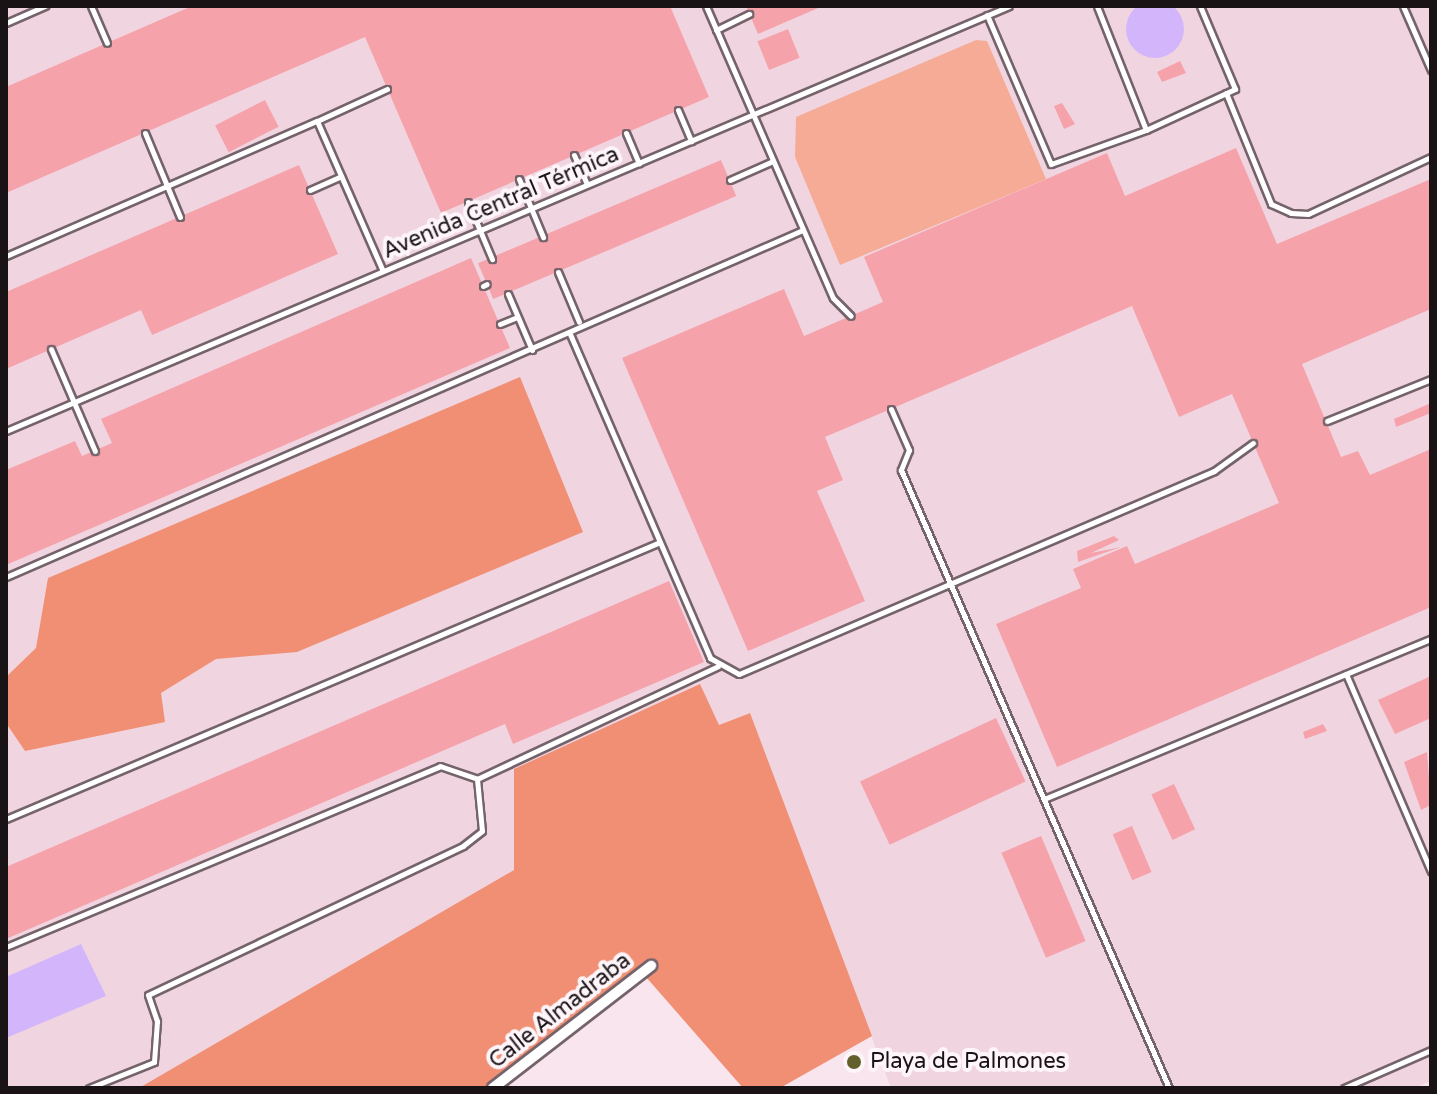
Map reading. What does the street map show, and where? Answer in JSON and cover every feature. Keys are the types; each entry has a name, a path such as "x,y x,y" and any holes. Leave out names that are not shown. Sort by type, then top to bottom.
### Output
{"street":[{"name":"Calle Almadraba","path":"493,1088 651,966"}],"lane":[{"path":"6,23 45,6"},
{"path":"91,6 107,43"},
{"path":"706,6 833,298 851,316"},
{"name":"Avenida Central Térmica","path":"6,431 382,269 1009,6"},
{"path":"1097,6 1146,130"},
{"path":"987,15 1051,164 1146,130 1235,89 1200,6"},
{"path":"1403,6 1431,70"},
{"path":"716,30 749,14"},
{"path":"6,256 387,89"},
{"path":"1226,93 1271,204 1291,213 1308,214 1431,157"},
{"path":"678,110 691,141"},
{"path":"317,121 382,269"},
{"path":"145,133 180,217"},
{"path":"626,133 639,163"},
{"path":"574,155 587,184"},
{"path":"730,180 773,161"},
{"path":"310,190 341,176"},
{"path":"519,179 543,237"},
{"path":"468,202 492,259"},
{"path":"6,577 570,334 579,322 803,230"},
{"path":"558,272 579,322"},
{"path":"508,294 532,350"},
{"path":"500,324 517,317"},
{"path":"570,334 660,542 718,666"},
{"path":"51,349 95,451"},
{"path":"1327,421 1431,379"},
{"path":"891,409 909,450 901,470 1169,1088"},
{"path":"6,947 440,766 477,779 718,666 751,673 952,588 1214,471 1253,443"},
{"path":"122,515 126,525"},
{"path":"6,819 660,542"},
{"path":"1044,799 1431,639"},
{"path":"1346,674 1431,871"},
{"path":"89,1088 154,1062 157,1021 148,995 482,831 477,779"},
{"path":"1344,1088 1431,1050"}],"shaded area":[{"path":"1155,0 1176,8 1184,29 1176,50 1155,58 1134,50 1126,29 1134,8"},
{"path":"6,6 1431,6 1431,1081 1414,1088 891,1088 749,713 719,725 514,870 177,1070 138,1088 6,1088"},
{"path":"976,40 987,41 1046,179 840,265 795,157 796,117"},
{"path":"520,377 583,532 297,652 216,659 161,693 165,722 25,751 6,723 6,677 36,648 48,578"},
{"path":"700,684 719,725 750,713 872,1036 780,1088 743,1088 646,977 496,1088 139,1088 514,870 514,769"},
{"path":"81,944 106,996 6,1038 6,977"}],"building":[{"path":"192,6 670,6 709,97 441,213 365,37 6,193 6,87"},
{"path":"746,6 823,6 758,34"},
{"path":"788,29 800,58 769,70 757,41"},
{"path":"1180,61 1186,73 1162,82 1157,72"},
{"path":"265,100 279,127 229,152 215,125"},
{"path":"1062,103 1075,124 1064,129 1054,106"},
{"path":"1236,148 1277,244 1431,179 1431,309 1302,364 1341,457 1358,451 1370,475 1431,449 1431,607 1057,767 996,624 1081,588 1073,569 1127,546 1135,564 1279,503 1232,394 1179,417 1132,306 825,437 843,480 817,491 865,601 748,651 622,358 784,289 804,336 883,302 864,257 1107,153 1125,196"},
{"path":"721,160 736,196 493,299 478,263"},
{"path":"299,165 338,254 152,335 141,310 6,369 6,292"},
{"path":"471,258 510,348 6,565 6,470 75,441 82,456 112,443 101,419"},
{"path":"1431,403 1431,413 1396,427 1394,419"},
{"path":"1114,536 1119,540 1091,553 1121,547 1078,562 1077,551"},
{"path":"669,581 704,662 513,744 505,724 6,939 6,867"},
{"path":"1431,676 1431,718 1395,734 1378,700"},
{"path":"996,718 1026,781 890,845 860,781"},
{"path":"1323,724 1327,731 1305,739 1303,732"},
{"path":"1427,752 1431,805 1421,810 1404,762"},
{"path":"1174,784 1195,829 1172,840 1151,795"},
{"path":"1132,826 1152,872 1132,880 1113,834"},
{"path":"1041,836 1086,941 1046,958 1001,853"}],"place":[{"name":"Playa de Palmones","path":"854,1062"}]}
